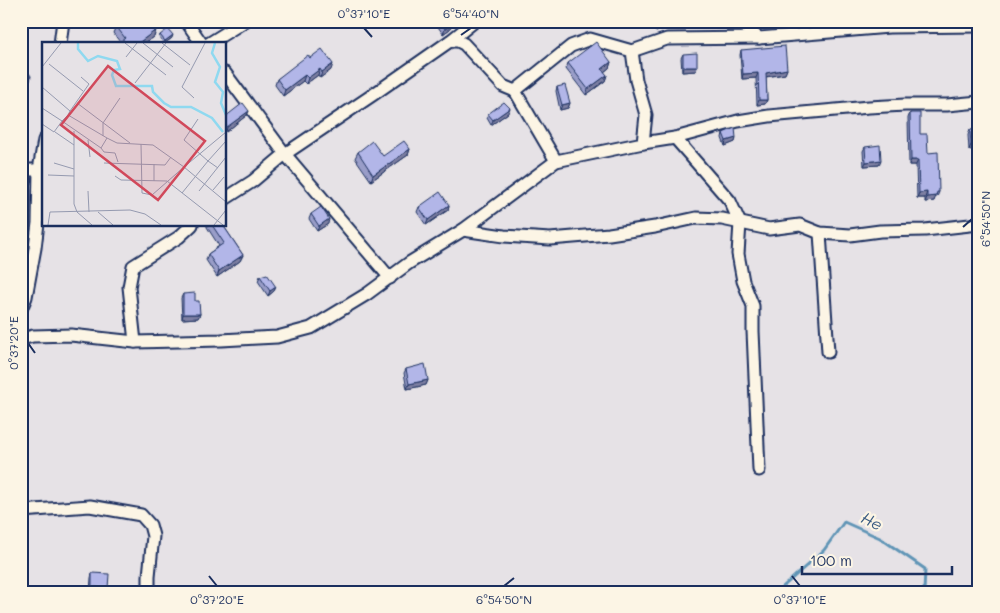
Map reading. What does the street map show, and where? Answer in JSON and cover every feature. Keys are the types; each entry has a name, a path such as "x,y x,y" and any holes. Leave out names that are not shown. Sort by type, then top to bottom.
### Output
{"street":[{"path":"60,42 63,21"},
{"path":"186,21 201,42"},
{"path":"211,42 245,21"},
{"path":"226,198 252,181 285,154 450,41 475,21"},
{"path":"737,21 759,38"},
{"path":"516,91 571,46 590,39 632,51 667,39 759,38 887,24 979,26"},
{"path":"450,41 458,40 464,44 503,86 516,91 556,161"},
{"path":"632,51 636,80 646,115 643,143"},
{"path":"226,74 285,154 390,278"},
{"path":"21,339 33,336 70,335 135,342 276,337 312,328 390,278 409,263 463,230 556,161 675,138 738,121 769,116 869,106 947,105 979,102"},
{"path":"675,138 730,201 740,223 738,254 743,281 753,306 759,470"},
{"path":"21,170 41,168 35,248 26,297 21,309"},
{"path":"463,230 504,236 550,238 636,230 696,218 722,219 769,229 800,226 820,233 850,235 880,230 925,230 979,224"},
{"path":"135,342 129,287 133,266 179,238 191,226"},
{"path":"820,233 828,352"},
{"path":"21,511 90,506 141,515 150,525 153,536 148,576 150,592"}],"building":[{"path":"122,21 150,21 156,30 140,42 120,42 125,38 116,26"},
{"path":"439,21 450,21 452,24 445,29"},
{"path":"653,21 667,21 658,28"},
{"path":"168,29 173,35 165,41 160,35"},
{"path":"596,42 611,62 602,69 607,75 588,89 568,63"},
{"path":"785,46 787,69 766,73 767,100 759,100 758,73 743,74 741,50"},
{"path":"322,49 333,64 322,72 320,69 308,78 305,75 285,90 277,79 308,55 310,58"},
{"path":"697,53 697,67 683,67 683,54"},
{"path":"21,62 31,76 21,84"},
{"path":"565,85 570,103 562,105 557,87"},
{"path":"504,102 510,108 493,120 488,114"},
{"path":"243,103 249,111 227,127 226,116"},
{"path":"910,113 920,113 920,134 927,134 928,153 938,152 939,192 937,192 936,196 927,197 927,192 919,193 918,160 911,160"},
{"path":"735,128 736,138 726,141 723,133"},
{"path":"970,130 979,130 979,145 971,145"},
{"path":"372,141 383,156 404,141 410,149 373,175 358,152"},
{"path":"880,145 881,160 866,162 865,147"},
{"path":"440,192 449,205 428,220 419,207"},
{"path":"321,207 329,219 319,226 311,214"},
{"path":"213,226 224,226 243,255 219,271 208,254 224,243"},
{"path":"267,274 276,287 270,291 260,276"},
{"path":"195,293 195,301 199,301 200,314 183,314 183,294"},
{"path":"425,364 428,380 409,384 406,369"},
{"path":"92,573 109,574 108,588 92,587"},
{"path":"73,589 84,591 84,592 73,592"}],"waterway":[{"name":"He","path":"777,592 824,550 844,522 880,538 925,569 924,592"}]}
